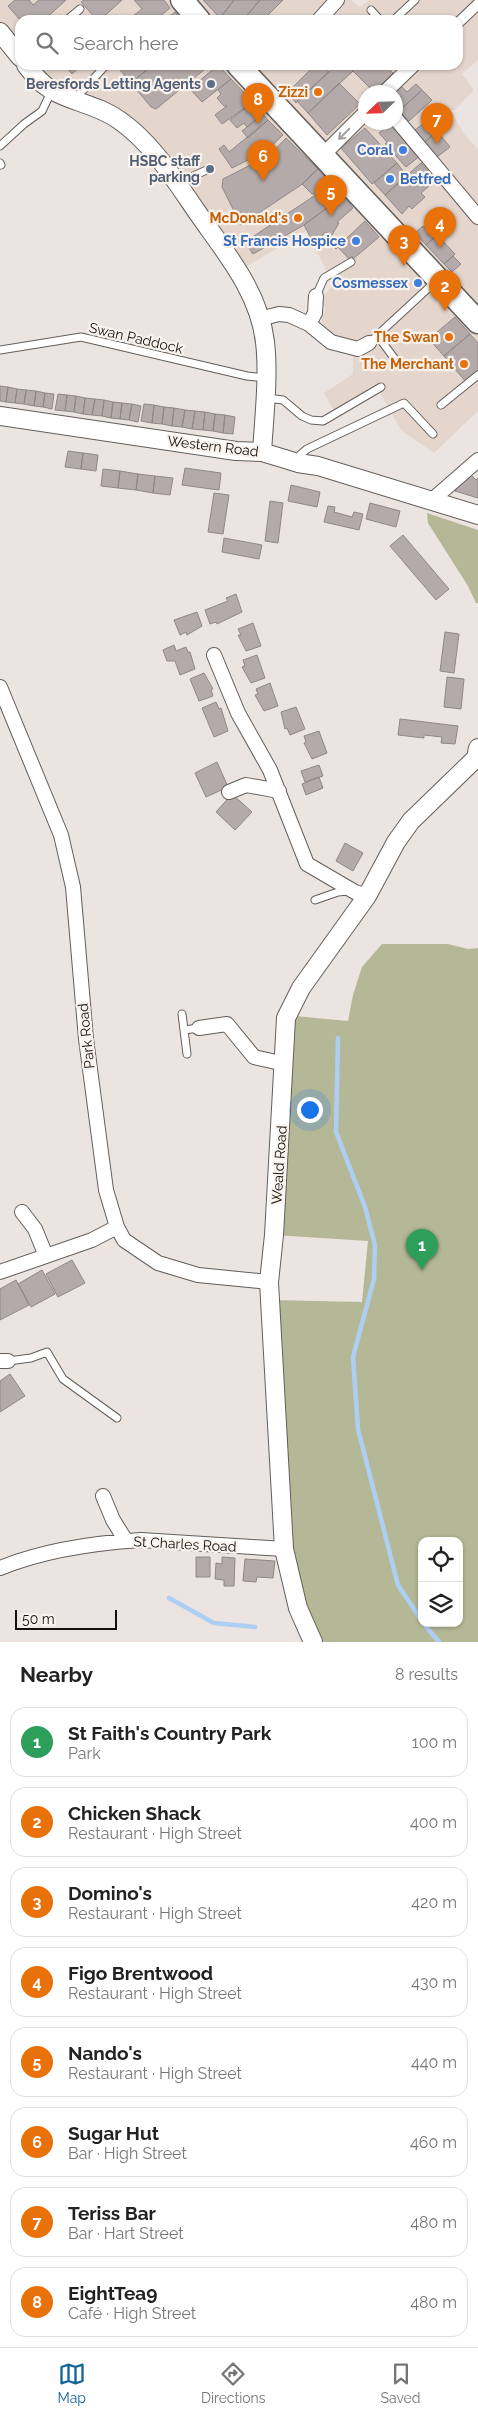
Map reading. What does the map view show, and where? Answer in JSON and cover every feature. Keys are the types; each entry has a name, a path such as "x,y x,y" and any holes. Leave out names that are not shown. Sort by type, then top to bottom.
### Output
{"main road":[{"path":"182,0 195,15"},
{"path":"243,70 478,322"}],"street":[{"path":"324,15 337,0"},
{"path":"463,18 478,4"},
{"path":"0,32 15,51"},
{"path":"30,70 38,80 52,90 93,105 132,130 178,183 239,271 259,319 265,340 262,452"},
{"path":"393,85 409,70"},
{"path":"322,156 358,120"},
{"path":"403,127 478,217"},
{"path":"308,324 315,313 316,296"},
{"path":"259,319 279,314 289,315 308,324 331,342 358,350 373,339"},
{"name":"Western Road","path":"0,416 236,451 262,452 298,463 318,466 478,515"},
{"path":"431,502 478,460"},
{"path":"214,655 238,713 270,770 307,864 361,894"},
{"name":"Park Road","path":"0,687 61,835 68,860 73,887 86,1039 106,1190 118,1228 124,1240 158,1263 198,1275 269,1282"},
{"name":"Weald Road","path":"313,1642 298,1608 284,1549 269,1282 274,1235 285,1064 286,1018 290,1007 361,894 411,821 477,755"},
{"path":"229,792 246,785 279,792"},
{"path":"199,1028 227,1024 254,1057 285,1064"},
{"path":"22,1212 35,1229 46,1256"},
{"path":"0,1272 92,1240 118,1228"},
{"path":"103,1496 113,1520 126,1541"},
{"name":"St Charles Road","path":"0,1568 52,1553 126,1541 284,1549"}],"lane":[{"path":"402,15 415,0"},
{"path":"73,15 80,9"},
{"path":"371,10 376,15"},
{"path":"75,99 101,70"},
{"path":"2,143 42,111 52,90"},
{"path":"178,183 211,168"},
{"path":"316,296 324,278 351,262"},
{"path":"400,366 373,339 438,279"},
{"name":"Swan Paddock","path":"0,350 81,337 247,376 265,378"},
{"path":"441,404 478,375"},
{"path":"264,398 283,400 302,416 311,420 323,421 381,387"},
{"path":"298,463 300,455 306,449 404,403 433,434"},
{"path":"315,900 338,892 361,894"},
{"path":"182,1014 187,1054"},
{"path":"184,1030 199,1028"},
{"path":"4,1361 31,1358 47,1352 63,1379 117,1418"}],"shaded area":[{"path":"0,0 351,0 360,7 369,0 478,0 478,60 462,74 474,90 455,110 450,110 464,134 478,149 478,411 434,453 401,430 376,386 334,411 324,393 353,374 353,343 325,331 321,319 326,308 319,300 334,285 306,231 239,271 119,124 34,70 463,70 463,15 15,15 15,51 0,32"}],"green space":[{"path":"427,513 478,530 478,603 476,603 468,586 428,523"},
{"path":"382,944 448,944 468,949 478,948 478,1642 313,1642 298,1608 270,1300 362,1302 368,1241 274,1235 295,1016 348,1021 353,995 362,967"}],"building":[{"path":"15,0 29,0 33,5 39,0 66,0 50,15 16,15 8,6"},
{"path":"84,0 122,0 106,15 93,15 81,2"},
{"path":"134,0 164,0 170,8 161,15 134,15 142,9"},
{"path":"203,0 234,0 222,15 217,15"},
{"path":"234,0 260,0 247,15 222,15"},
{"path":"260,0 283,0 268,15 247,15"},
{"path":"68,70 76,70 72,74"},
{"path":"120,70 147,70 131,83"},
{"path":"147,70 204,70 156,109 151,107 131,83"},
{"name":"Beresfords Letting Agents","path":"212,70 223,70 231,79 202,102 190,89"},
{"path":"310,70 327,70 329,72 296,103 287,93"},
{"name":"Zizzi","path":"331,70 352,70 308,113 297,101"},
{"path":"354,70 390,70 393,73 381,85 367,85"},
{"path":"231,79 253,102 222,124 215,115 227,106 224,106 217,98 221,94 218,90"},
{"path":"339,83 358,102 358,106 327,135 308,113"},
{"path":"416,84 422,90 403,107 403,88 407,92"},
{"path":"422,90 432,100 409,121 403,115 403,107"},
{"path":"253,102 263,114 247,127 244,123 237,128 230,120"},
{"path":"263,114 268,120 248,138 242,131"},
{"path":"432,117 441,128 425,142 415,130"},
{"path":"268,120 283,135 266,151 232,168 219,149 224,145 229,152"},
{"path":"363,130 367,130 397,163 372,184 341,148"},
{"name":"Coral","path":"383,130 398,130 420,156 406,167 385,144 387,142 379,133"},
{"path":"437,131 450,147 437,157 425,142"},
{"path":"286,138 318,169 301,185 241,225 222,187 223,179 270,155"},
{"name":"Betfred","path":"397,163 407,176 385,195 374,183"},
{"path":"421,163 436,180 421,193 425,197 412,209 409,206 402,214 385,195"},
{"path":"318,169 329,182 317,194 312,194 302,184"},
{"name":"McDonald's","path":"329,182 343,196 304,225 253,254 245,242 317,194"},
{"path":"343,196 353,208 337,222 339,223 332,235 325,232 320,239 313,242 304,225"},
{"name":"St Francis Hospice","path":"365,221 379,237 353,259 352,256 349,259 338,247 336,249 332,245 347,238"},
{"path":"423,226 429,232 432,229 437,235 426,245 415,233"},
{"path":"437,235 455,254 444,264 426,245"},
{"path":"453,256 461,264 452,272 444,264"},
{"name":"The Swan","path":"455,317 470,334 444,356 429,339"},
{"name":"The Merchant","path":"470,334 478,343 478,371 466,382 444,356"},
{"path":"0,386 8,387 6,402 0,401"},
{"path":"8,387 17,389 15,403 6,402"},
{"path":"17,389 26,390 24,404 15,403"},
{"path":"26,390 36,391 34,406 24,404"},
{"path":"36,391 45,393 43,407 34,406"},
{"path":"45,393 54,394 52,409 43,407"},
{"path":"58,394 67,395 65,411 55,410"},
{"path":"67,395 76,396 74,412 65,411"},
{"path":"76,396 85,398 83,414 74,412"},
{"path":"85,398 95,399 92,415 83,414"},
{"path":"95,399 104,400 102,416 92,415"},
{"path":"104,400 113,402 111,418 102,416"},
{"path":"113,402 122,403 120,419 111,418"},
{"path":"122,403 132,404 129,420 120,419"},
{"path":"132,404 141,406 138,422 129,420"},
{"path":"144,404 154,405 152,423 141,421"},
{"path":"154,405 164,407 162,424 152,423"},
{"path":"164,407 174,408 172,426 162,424"},
{"path":"174,408 185,410 182,427 172,426"},
{"path":"185,410 195,411 192,429 182,427"},
{"path":"195,411 205,412 203,430 192,429"},
{"path":"205,412 215,414 213,431 203,430"},
{"path":"215,414 225,415 223,433 213,431"},
{"path":"225,415 235,417 233,434 223,433"},
{"path":"68,451 83,453 81,469 65,467"},
{"path":"83,453 98,455 96,471 81,469"},
{"path":"185,468 221,473 219,490 182,485"},
{"path":"103,469 120,471 118,488 101,486"},
{"path":"120,471 138,474 136,490 118,488"},
{"path":"469,473 476,480 478,478 478,498 455,491"},
{"path":"138,474 155,476 153,493 136,490"},
{"path":"155,476 173,478 170,495 153,493"},
{"path":"291,485 320,492 317,507 288,501"},
{"path":"214,493 229,495 223,534 208,532"},
{"path":"270,501 283,503 278,543 265,541"},
{"path":"370,503 400,511 396,527 366,519"},
{"path":"328,506 335,507 334,512 352,517 354,512 363,514 359,530 324,522"},
{"path":"403,535 449,589 436,600 390,546"},
{"path":"224,538 262,545 259,559 222,552"},
{"path":"236,594 242,612 217,624 216,622 210,624 205,610 228,601 226,598"},
{"path":"197,612 202,626 187,635 186,632 180,635 174,620"},
{"path":"253,623 261,646 246,651 238,635 241,635 238,629"},
{"path":"445,632 459,634 454,673 440,671"},
{"path":"174,645 176,651 186,647 188,652 190,652 195,669 180,675 175,661 167,661 163,650"},
{"path":"257,655 265,678 251,683 242,667 245,666 243,660"},
{"path":"204,673 213,689 211,690 213,696 199,701 190,679"},
{"path":"447,677 464,679 461,709 444,707"},
{"path":"270,683 278,706 264,711 255,695 258,694 256,689"},
{"path":"216,702 219,709 221,708 228,731 214,737 202,708"},
{"path":"296,707 305,729 290,735 287,728 285,729 281,712"},
{"path":"400,719 458,726 455,744 441,743 442,737 424,735 424,738 398,735"},
{"path":"319,731 327,753 312,759 304,743 306,742 304,736"},
{"path":"217,762 228,787 206,797 195,773"},
{"path":"319,765 323,776 305,782 301,771"},
{"path":"319,777 323,788 306,795 302,784"},
{"path":"232,794 252,812 235,830 216,812"},
{"path":"345,843 363,853 353,871 336,861"},
{"path":"72,1260 85,1283 58,1297 46,1274"},
{"path":"42,1270 55,1294 31,1307 18,1284"},
{"path":"16,1280 29,1305 0,1320 0,1289"},
{"path":"10,1374 25,1396 0,1412 0,1381"},
{"path":"196,1557 210,1557 210,1577 196,1577"},
{"path":"222,1557 235,1558 234,1586 224,1586 224,1580 215,1579 216,1563 222,1564"},
{"path":"245,1559 275,1561 273,1578 257,1577 256,1582 243,1581"}],"waterway":[{"path":"338,1038 336,1132 365,1207 375,1245 374,1279 353,1357 358,1429 398,1585 418,1615"},
{"path":"169,1598 214,1623 255,1627"},
{"path":"426,1627 439,1642"}],"place":[{"name":"Beresfords Letting Agents","path":"211,84"},
{"name":"Zizzi","path":"318,92"},
{"name":"EightTea9","path":"258,124"},
{"name":"Teriss Bar","path":"437,144"},
{"name":"Coral","path":"403,150"},
{"name":"HSBC staff parking","path":"210,169"},
{"name":"Betfred","path":"390,179"},
{"name":"Sugar Hut","path":"263,181"},
{"name":"Nando's","path":"331,216"},
{"name":"McDonald's","path":"298,218"},
{"name":"St Francis Hospice","path":"356,241"},
{"name":"Figo Brentwood","path":"440,248"},
{"name":"Domino's","path":"404,266"},
{"name":"Cosmessex","path":"418,283"},
{"name":"Chicken Shack","path":"445,311"},
{"name":"The Swan","path":"449,337"},
{"name":"The Merchant","path":"464,364"},
{"name":"St Faith's Country Park","path":"422,1270"}]}
